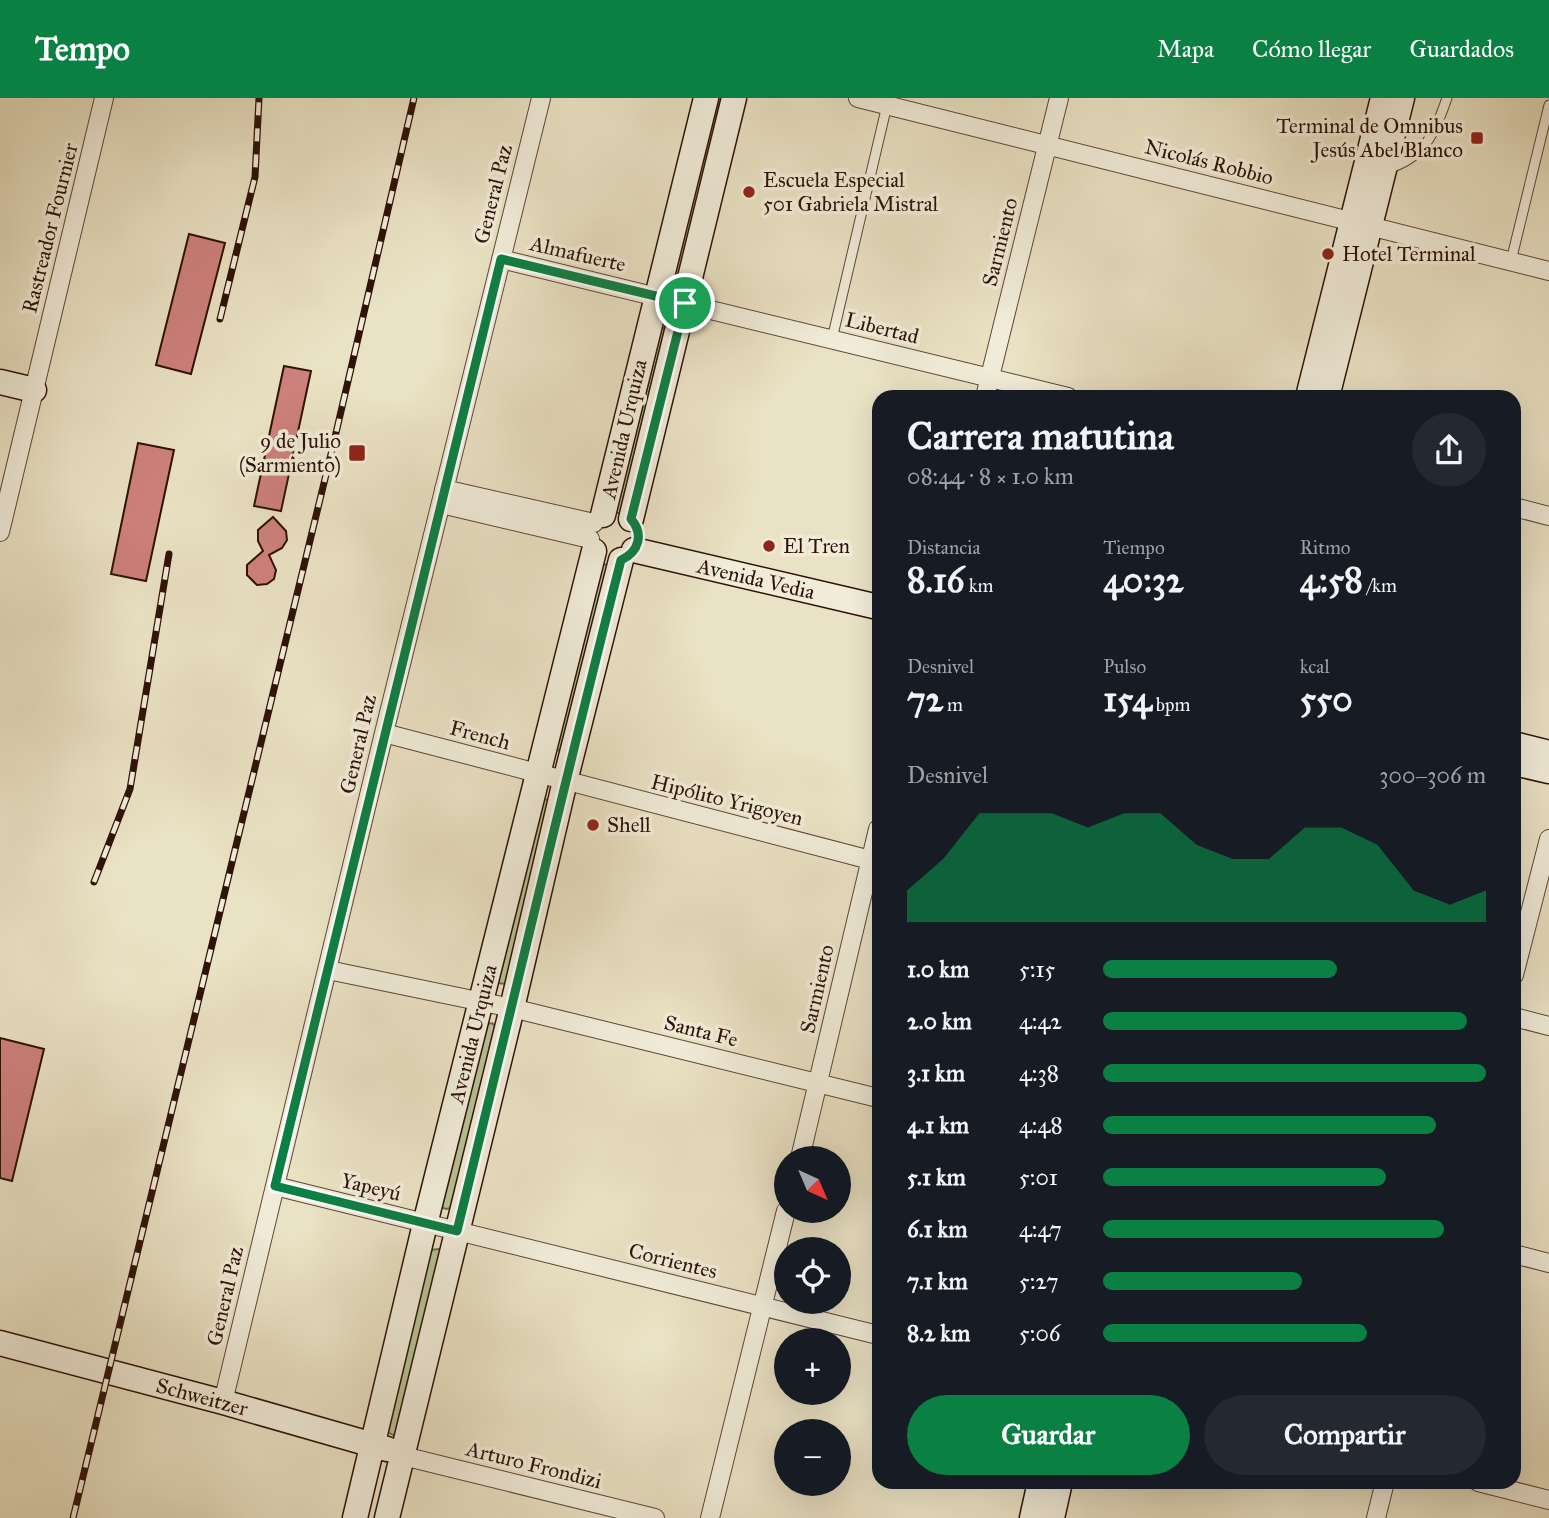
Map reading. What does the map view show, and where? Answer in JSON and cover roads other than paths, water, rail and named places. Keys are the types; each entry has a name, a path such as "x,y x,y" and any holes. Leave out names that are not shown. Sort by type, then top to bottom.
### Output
{"main road":[{"name":"Avenida Urquiza","path":"355,1518 595,532 706,98"},
{"name":"Avenida Urquiza","path":"387,1518 565,781 631,541 734,98"},
{"path":"1328,390 1383,98"},
{"path":"1310,390 1361,223 1384,170 1402,98"},
{"path":"0,382 34,390"},
{"path":"615,512 631,541 607,560 595,532 615,512"},
{"name":"Avenida Vedia","path":"631,541 872,589"},
{"name":"Avenida Vedia","path":"631,541 872,605"},
{"path":"1521,746 1549,753"},
{"path":"1521,765 1549,771"},
{"name":"Schweitzer","path":"0,1343 373,1443 403,1456"},
{"path":"1032,1518 1038,1489"},
{"path":"1052,1518 1058,1489"}],"street":[{"name":"Rastreador Fournier","path":"0,532 104,98"},
{"name":"General Paz","path":"223,1402 541,98"},
{"name":"Nicolás Robbio","path":"858,98 1549,271"},
{"name":"Sarmiento","path":"987,390 1059,98"},
{"name":"Almafuerte","path":"501,259 685,303"},
{"name":"Libertad","path":"685,303 1039,390"},
{"path":"442,497 595,532"},
{"path":"1521,509 1549,516"},
{"name":"French","path":"384,733 565,781"},
{"name":"Hipólito Yrigoyen","path":"565,781 872,860"},
{"path":"1521,948 1549,839"},
{"name":"Sarmiento","path":"803,1146 872,873"},
{"name":"Santa Fe","path":"328,970 512,1008 872,1096"},
{"path":"1521,1019 1549,1026"},
{"name":"Yapeyú","path":"275,1186 457,1231"},
{"path":"710,1518 783,1223"},
{"name":"Corrientes","path":"457,1231 872,1334"},
{"path":"1521,1256 1549,1262"},
{"name":"Arturo Frondizi","path":"403,1456 655,1518"},
{"path":"1376,1518 1383,1489"},
{"path":"1506,1489 1549,1500"}],"lane":[{"path":"1384,170 1406,164 1432,137 1447,98"},
{"path":"832,339 887,105"},
{"path":"1511,261 1549,105"}],"railway":[{"path":"220,319 255,177 259,98"},
{"path":"73,1518 332,450 414,98"},
{"path":"94,882 130,789 169,554"}],"place":[{"name":"Terminal de Omnibus Jesús Abel Blanco","path":"1477,138"},
{"name":"Escuela Especial 501 Gabriela Mistral","path":"749,192"},
{"name":"Hotel Terminal","path":"1328,254"},
{"name":"9 de Julio (Sarmiento)","path":"357,453"},
{"name":"El Tren","path":"769,546"},
{"name":"Shell","path":"593,825"}]}
